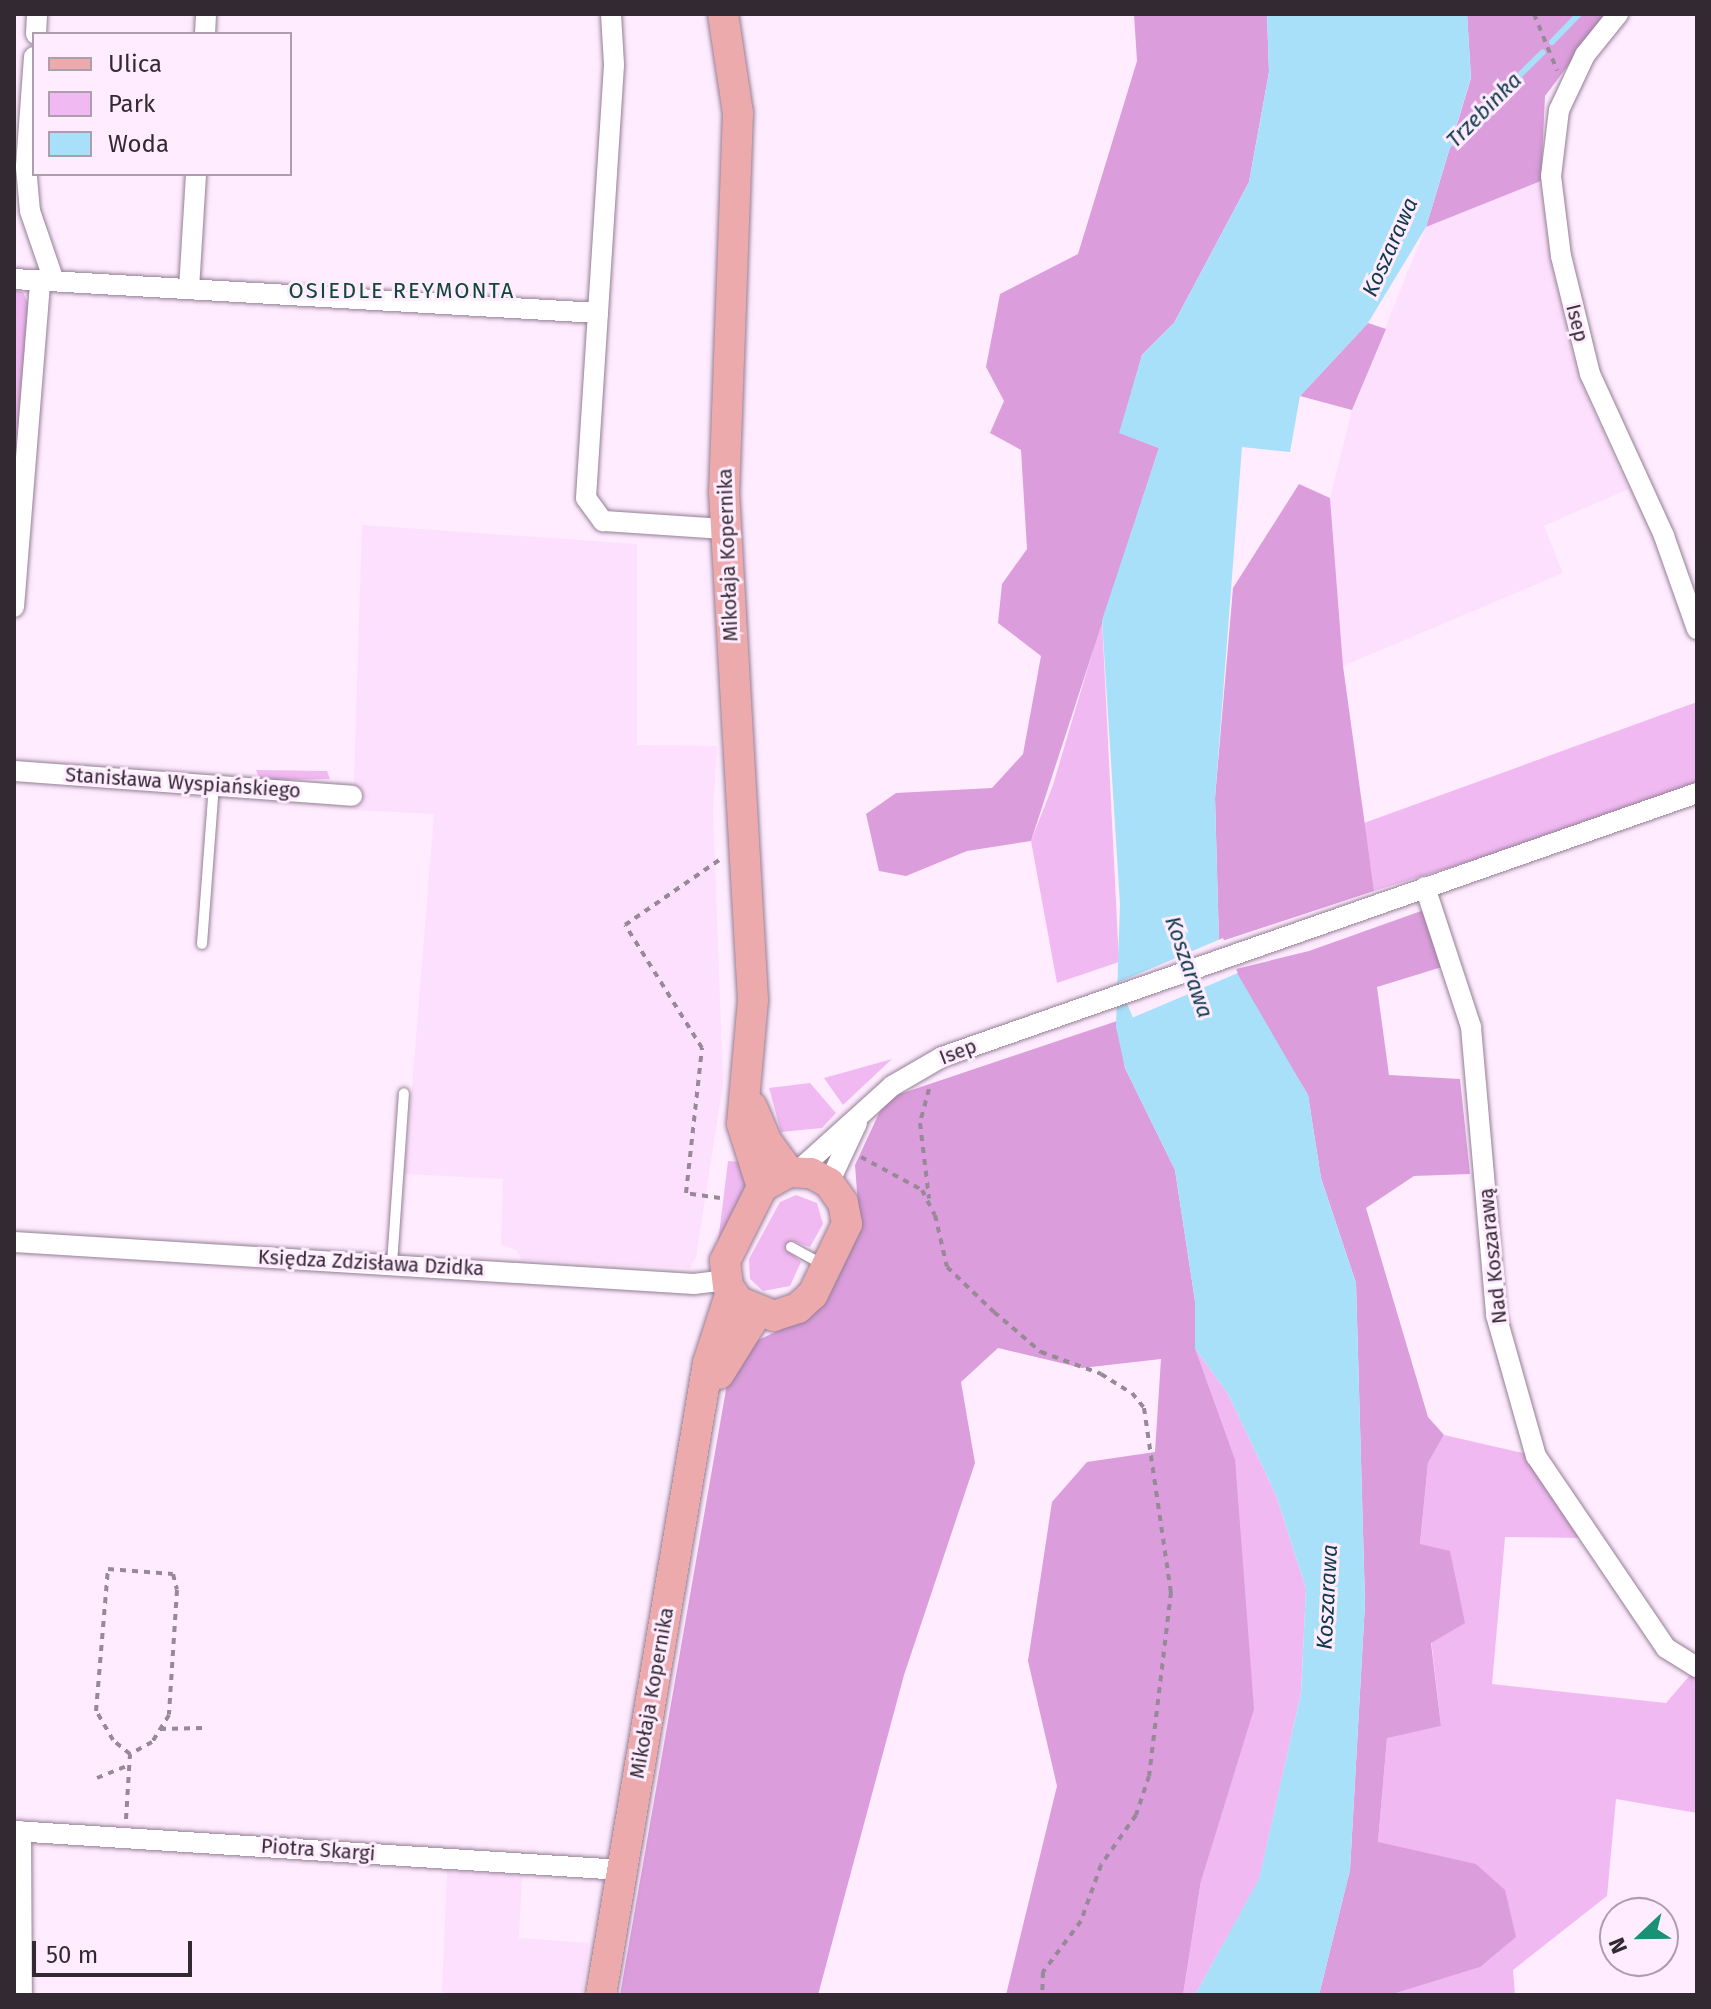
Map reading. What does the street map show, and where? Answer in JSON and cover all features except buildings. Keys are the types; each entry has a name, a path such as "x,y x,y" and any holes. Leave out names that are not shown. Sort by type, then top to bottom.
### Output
{"main road":[{"name":"Mikołaja Kopernika","path":"723,14 738,113 725,529 753,1000 744,1138 762,1187"},
{"name":"Mikołaja Kopernika","path":"748,1097 767,1142 794,1171"},
{"path":"794,1171 829,1183 843,1203 847,1224 828,1267 798,1308 782,1315 757,1313 729,1286 727,1252 762,1187 794,1171"},
{"name":"Mikołaja Kopernika","path":"601,1995 706,1392 708,1363 729,1286"},
{"name":"Mikołaja Kopernika","path":"706,1392 757,1313"}],"street":[{"path":"611,14 614,65 586,498 593,513 603,521 725,529"},
{"name":"Isep","path":"1618,14 1585,55 1559,110 1551,176 1568,284 1590,374 1664,536 1697,629"},
{"path":"14,607 47,281 30,211 26,167 32,84"},
{"path":"189,289 196,176"},
{"path":"14,279 598,313"},
{"name":"Stanisława Wyspiańskiego","path":"14,771 214,783 352,796"},
{"path":"1425,887 1697,793"},
{"name":"Isep","path":"829,1183 857,1123 884,1093 927,1064 1425,887"},
{"name":"Nad Koszarawą","path":"1425,887 1471,1027 1496,1315 1536,1456 1666,1648 1697,1667"},
{"name":"Isep","path":"794,1171 830,1138 857,1123"},
{"name":"Księdza Zdzisława Dzidka","path":"14,1242 729,1286"},
{"path":"18,1831 22,1995"},
{"name":"Piotra Skargi","path":"18,1831 622,1870"}],"lane":[{"path":"202,944 214,783"},
{"path":"392,1264 404,1093"},
{"path":"791,1247 828,1267"}],"path":[{"path":"1534,14 1567,94"},
{"path":"720,1198 686,1193 702,1048 625,925 716,860 744,853"},
{"path":"938,1078 920,1111 929,1200 947,1267 1041,1352 1109,1378 1144,1408 1166,1545 1171,1592 1149,1776 1136,1815 1101,1865 1081,1921 1043,1972 1042,1995"},
{"path":"854,1153 909,1181 929,1200"},
{"path":"108,1569 173,1574 177,1590 169,1715 152,1742 130,1754 113,1740 96,1711 108,1569"},
{"path":"160,1729 202,1728"},
{"path":"125,1838 130,1754"},
{"path":"97,1778 129,1765"}],"shaded area":[{"path":"1134,14 1267,14 1269,72 1249,182 1174,323 1142,355 1120,433 1159,448 1031,841 967,851 906,876 879,871 866,814 896,793 992,788 1023,754 1041,656 998,623 1002,584 1027,549 1021,450 990,433 1004,401 986,367 1000,294 1078,254 1137,61"},
{"path":"1467,14 1607,14 1545,96 1541,181 1426,227 1471,78"},
{"path":"1541,181 1550,259 1579,378 1628,489 1544,526 1563,573 1343,666 1330,498 1352,410 1426,227"},
{"path":"1368,323 1386,329 1352,410 1300,396"},
{"path":"1299,484 1330,498 1343,666 1374,891 1219,942 1215,798 1233,588"},
{"path":"362,525 637,544 637,745 717,746 713,811 723,1084 696,1257 690,1268 522,1260 516,1250 501,1245 503,1179 405,1174 434,814 353,810"},
{"path":"1424,910 1442,967 1377,987 1389,1075 1460,1079 1470,1174 1414,1176 1366,1208 1428,1417 1444,1435 1428,1463 1420,1544 1450,1551 1465,1623 1431,1643 1441,1726 1387,1738 1378,1842 1476,1864 1505,1890 1516,1937 1480,1967 1389,1995 1319,1995 1350,1870 1365,1603 1356,1283 1321,1178 1308,1095 1232,970 1309,951"},
{"path":"1117,1021 1125,1068 1175,1170 1195,1301 1195,1348 1235,1459 1254,1709 1201,1881 1183,1995 1006,1995 1057,1786 1028,1661 1052,1502 1087,1462 1155,1452 1161,1359 1082,1368 998,1348 961,1382 975,1463 904,1675 818,1995 620,1995 727,1384 752,1343 807,1317 859,1219 855,1165 880,1111 897,1095"},
{"path":"447,1871 522,1875 519,1938 589,1943 582,1995 442,1995"}],"green space":[{"path":"14,290 23,292 29,306 14,483"},
{"path":"1102,620 1119,962 1057,983 1031,841 1053,785"},
{"path":"1697,702 1697,791 1374,891 1364,823"},
{"path":"256,770 327,771 330,779 260,780"},
{"path":"892,1059 843,1105 824,1078"},
{"path":"810,1083 836,1113 822,1128 781,1132 769,1088"},
{"path":"728,1161 744,1162 747,1183 717,1251"},
{"path":"796,1195 817,1203 823,1224 810,1247 793,1241 788,1251 801,1262 790,1286 763,1291 750,1279 749,1259 780,1202"},
{"path":"1195,1348 1228,1394 1276,1495 1306,1589 1301,1693 1259,1880 1195,1995 1183,1995 1201,1881 1235,1459"},
{"path":"1444,1435 1536,1456 1591,1538 1505,1537 1492,1684 1666,1703 1697,1667 1697,1813 1616,1799 1607,1896 1599,1897 1599,1902 1513,1970 1515,1995 1389,1995 1393,1991 1378,1842 1387,1737 1441,1726 1420,1544 1428,1463"}],"water":[{"name":"Koszarawa","path":"1267,14 1467,14 1471,77 1426,227 1368,323 1300,396 1290,452 1242,447 1215,798 1219,942 1308,1095 1321,1178 1356,1283 1365,1603 1350,1870 1319,1995 1195,1995 1259,1879 1301,1693 1306,1589 1276,1495 1228,1394 1195,1348 1195,1301 1175,1170 1125,1068 1116,1027 1120,904 1102,620 1159,448 1119,433 1142,355 1174,323 1249,182 1269,72"}],"pier":[{"path":"1223,938 1238,973 1133,1018 1118,983"}],"waterway":[{"name":"Trzebinka","path":"1552,42 1579,14"},
{"name":"Trzebinka","path":"1446,148 1543,52"}],"district":[{"name":"OSIEDLE REYMONTA","path":"402,291"}]}
